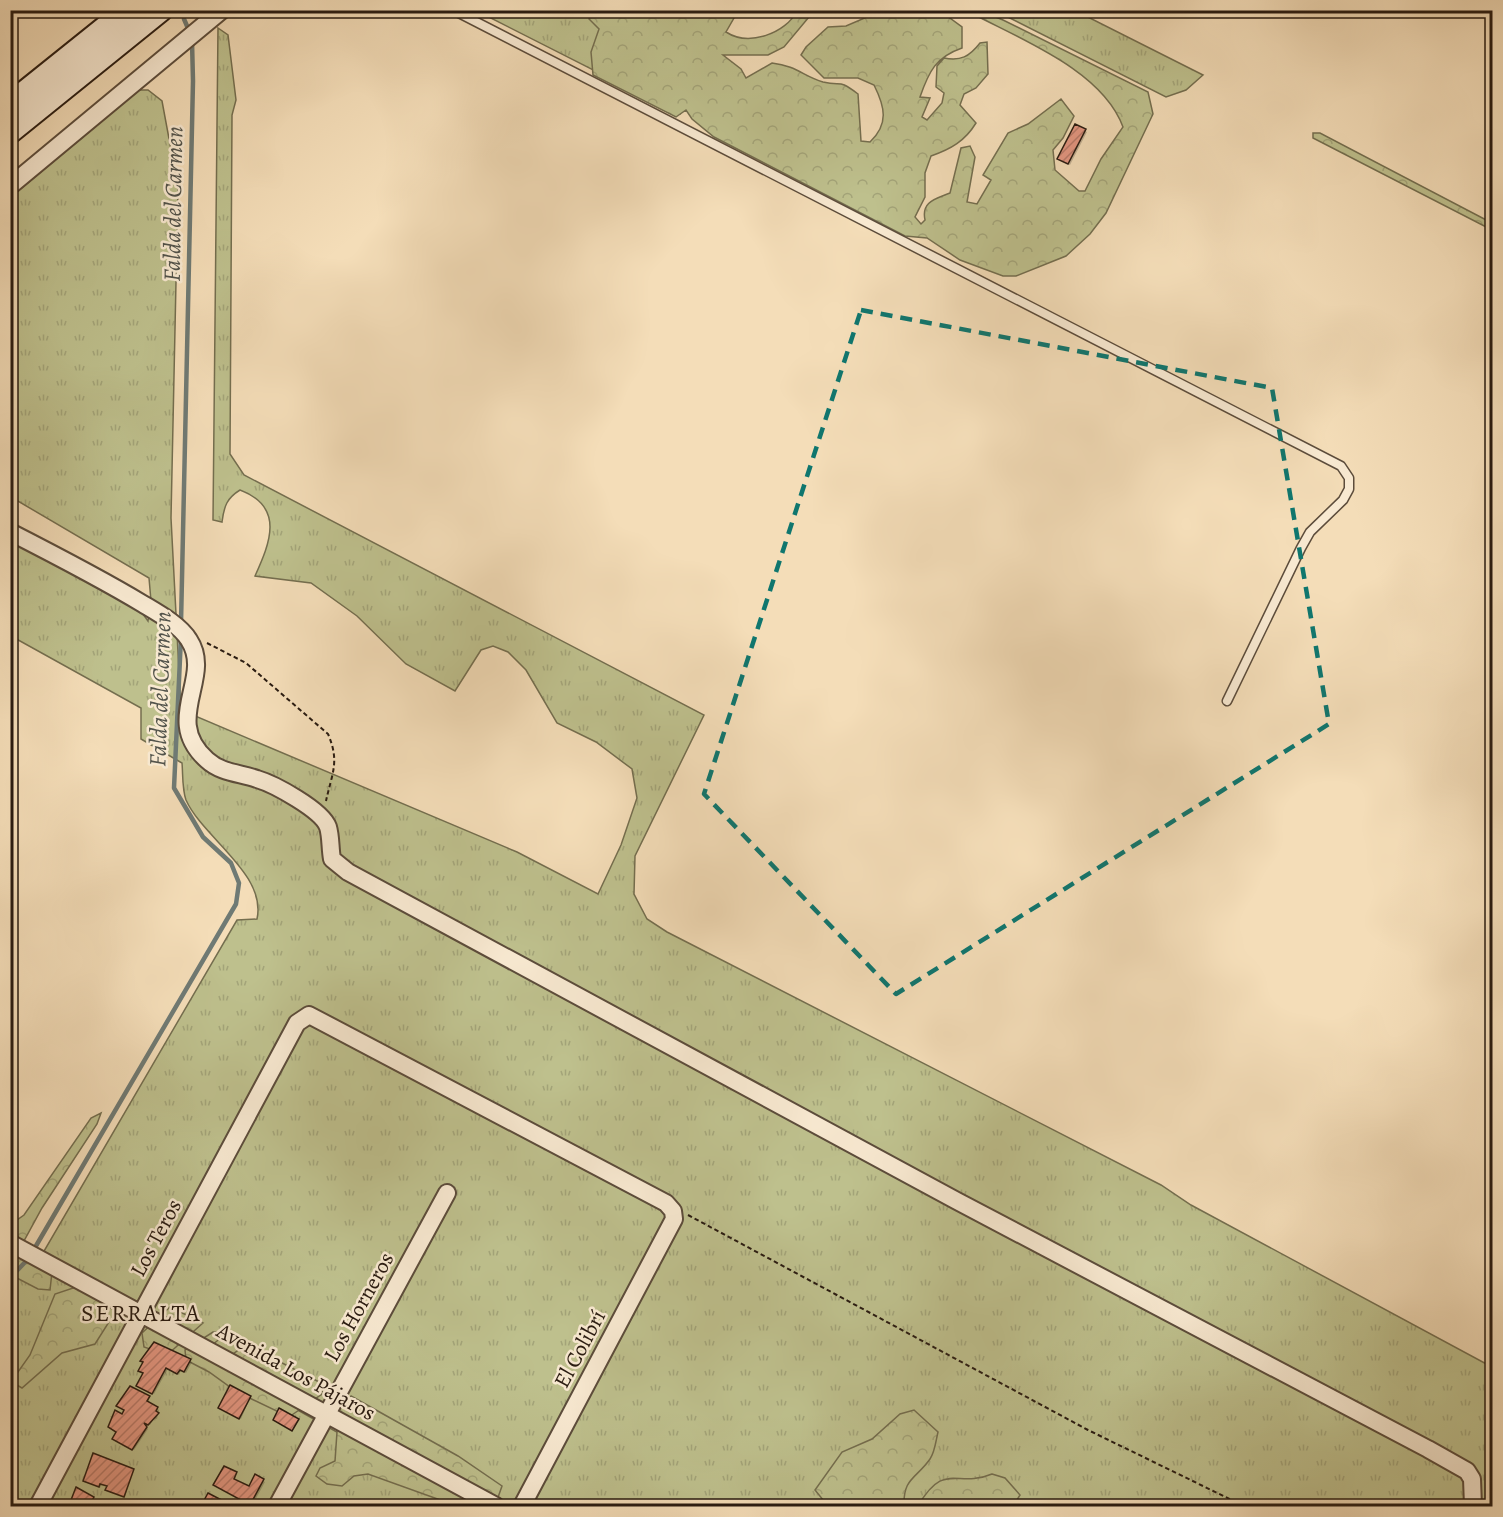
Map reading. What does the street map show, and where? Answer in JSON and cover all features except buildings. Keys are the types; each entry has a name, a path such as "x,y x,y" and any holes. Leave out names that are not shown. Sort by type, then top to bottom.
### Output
{"main road":[{"path":"10,104 127,10"},
{"path":"10,132 161,10"}],"street":[{"path":"10,186 222,10"},
{"path":"10,532 96,576 164,617 189,640 197,662 185,718 192,741 206,760 224,771 258,779 283,791 316,813 328,826 332,859 348,872 957,1201 1428,1449 1467,1471 1472,1479 1473,1506"},
{"name":"Los Teros","path":"38,1506 297,1023 309,1015 670,1207"},
{"name":"Los Horneros","path":"277,1506 447,1193"},
{"name":"El Colibrí","path":"522,1506 674,1219 670,1207"},
{"name":"Avenida Los Pájaros","path":"16,1246 496,1506"}],"lane":[{"path":"453,10 1341,466 1349,478 1349,489 1342,500 1310,532 1300,548 1227,701"}],"path":[{"path":"189,640 203,641 246,663 328,734 335,750 336,765 324,811 328,826"},
{"path":"670,1207 1088,1430 1244,1506"}],"highlighted area":[{"path":"861,310 1272,388 1329,724 896,994 704,794"}],"green space":[{"path":"477,11 716,11 680,114"},
{"path":"600,11 738,11 726,32 745,38 756,38 784,26 797,11 814,11 784,47 768,55 723,55 741,69 746,78 772,63 788,66 816,80 846,86 858,94 861,141 870,142 883,122 883,108 874,85 858,78 824,78 801,55 806,47 828,27 846,26 881,11 916,11 947,16 962,27 962,48 946,56 935,66 923,88 920,97 930,98 922,117 927,120 942,103 944,93 936,87 937,66 944,58 964,57 980,43 987,42 988,74 976,88 964,94 960,105 976,123 957,144 931,156 925,173 925,197 915,217 921,224 925,220 927,205 950,193 961,148 970,146 975,157 967,202 977,204 991,180 983,175 1008,133 1028,124 1061,99 1074,116 1063,138 1053,150 1055,170 1079,191 1085,191 1101,159 1123,127 1113,107 1081,74 1039,47 975,15 976,12 981,11 1003,20 1148,92 1153,114 1106,213 1090,234 1066,256 1016,276 1003,276 960,260 927,238 905,236 714,137 692,119 686,110 676,117 593,75 591,52 599,29 589,19 593,13"},
{"path":"996,11 1076,11 1203,75 1186,90 1166,97"},
{"path":"218,28 228,35 236,100 232,115 230,454 244,475 704,715 635,856 634,894 647,919 667,932 1161,1185 1191,1205 1492,1367 1492,1506 496,1506 40,1258 237,920 257,919 258,903 253,887 232,857 194,814 186,800 182,763 141,739 141,708 11,636 11,537 140,610 148,621 151,601 149,578 11,497 11,197 139,90 148,90 162,101 178,187 171,518 181,710 517,852 598,894 621,845 637,798 632,769 596,742 557,723 526,670 508,652 493,646 481,650 455,691 406,664 357,616 311,583 255,576 269,539 270,527 263,506 254,497 240,490 227,503 222,522 213,520"},
{"path":"1313,133 1320,133 1492,223 1492,230 1313,138"},
{"path":"101,1113 97,1124 42,1208 24,1241 24,1257 52,1272 50,1290 38,1289 11,1275 10,1225 24,1215 91,1118"},
{"path":"10,1249 35,1263 469,1506 11,1506"},
{"path":"76,1287 102,1299 109,1322 95,1344 62,1353 22,1388 15,1384 13,1379 30,1355 55,1294"},
{"path":"170,1307 203,1323 167,1355 144,1347 142,1333"},
{"path":"213,1332 220,1332 223,1336 211,1346 230,1356 244,1346 255,1349 323,1384 322,1394 289,1417 237,1392 209,1372 186,1360 185,1350"},
{"path":"351,1396 458,1456 502,1486 495,1506 457,1506 368,1474 354,1476 342,1486 327,1484 316,1476 320,1468 335,1461 339,1403"},
{"path":"914,1410 938,1432 932,1456 908,1484 904,1506 828,1506 815,1490 842,1452 872,1439 900,1414"},
{"path":"992,1474 1005,1478 1020,1495 1013,1506 918,1506 927,1492 944,1480 980,1478"}],"waterway":[{"name":"Falda del Carmen","path":"184,19 190,33"},
{"name":"Falda del Carmen","path":"181,623 192,41"},
{"name":"Falda del Carmen","path":"33,1251 236,904 239,883 231,863 203,837 174,788 181,637"},
{"name":"Falda del Carmen","path":"10,1278 29,1258"}],"district":[{"name":"SERRALTA","path":"141,1313"}]}
